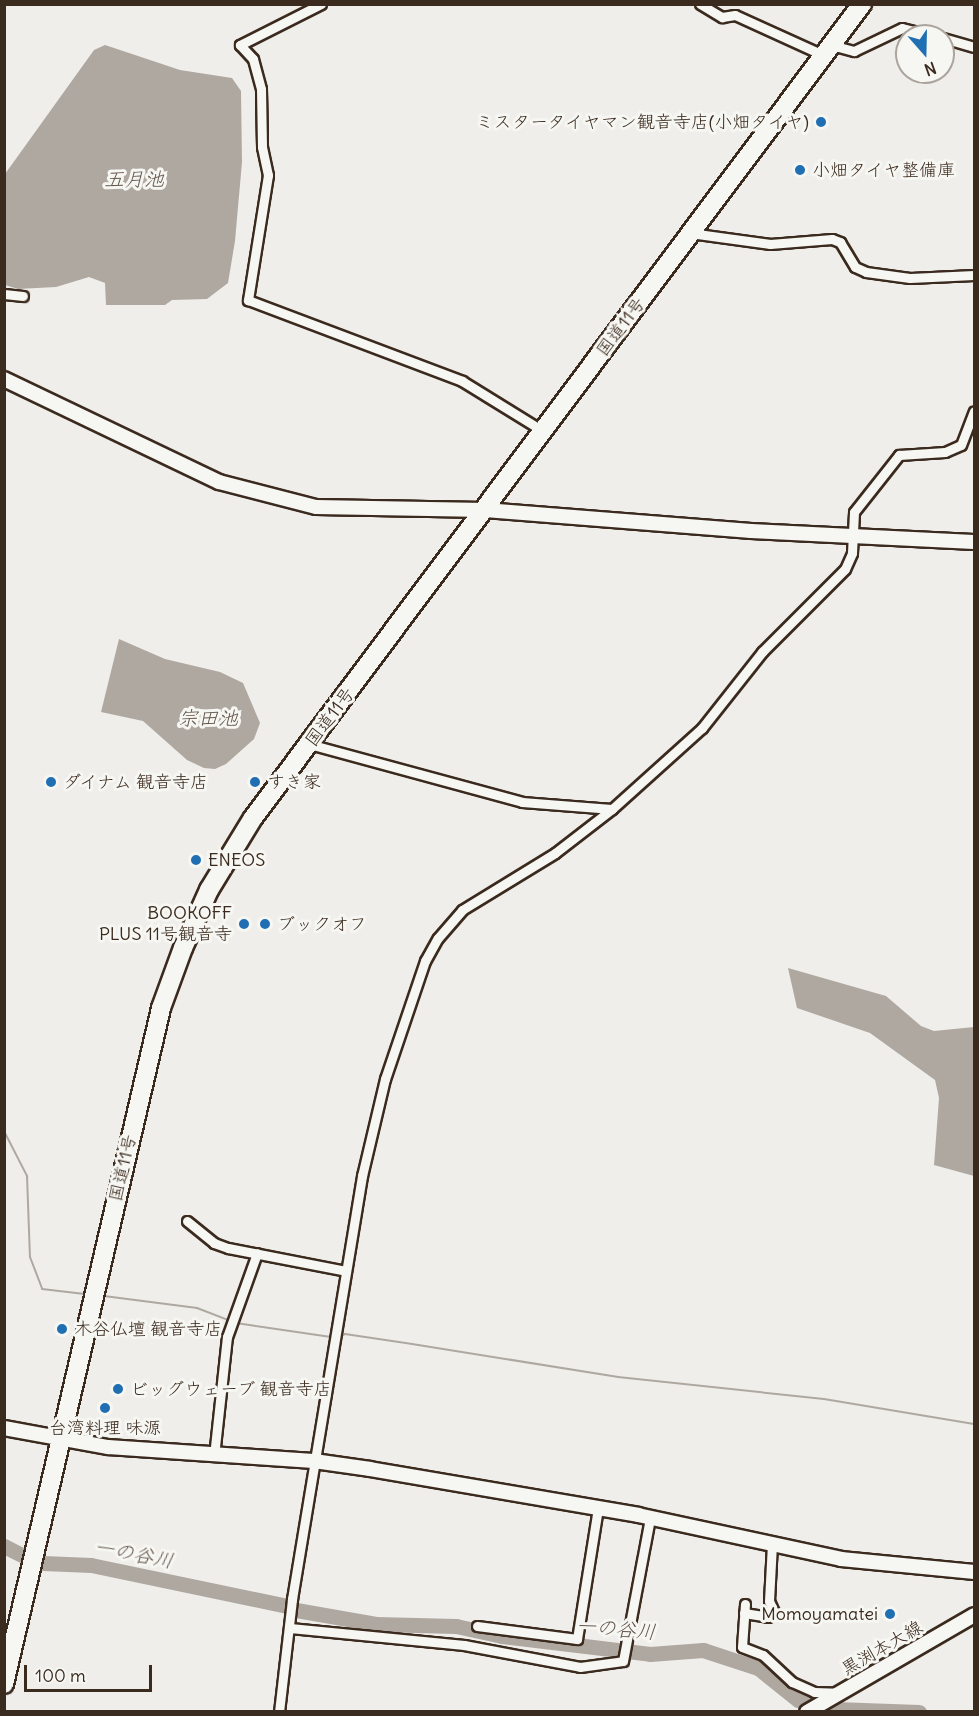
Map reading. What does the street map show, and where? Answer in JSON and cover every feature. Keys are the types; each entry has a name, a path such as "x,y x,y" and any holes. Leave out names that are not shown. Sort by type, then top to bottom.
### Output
{"highway":[{"name":"国道11号","path":"4,1683 153,1040 175,968 199,910 235,846 309,744 862,4"}],"street":[{"path":"321,4 240,45 254,59 261,88 262,147 268,176 248,300 462,381 543,431"},
{"path":"700,4 722,17 735,15 827,50 854,51 895,31"},
{"path":"955,41 975,47"},
{"path":"690,234 770,244 832,240 840,242 855,267 866,272 910,278 975,275"},
{"path":"4,294 23,296"},
{"path":"4,379 210,477 260,495 316,507 358,511 485,510 851,537 975,542"},
{"path":"279,1712 314,1461 362,1176 385,1079 429,953 462,910 547,858 612,809 702,728 762,652 845,569 852,553 854,512 899,455 945,452 961,446 975,411"},
{"path":"309,744 522,802 612,809"},
{"path":"187,1221 214,1243 346,1271"},
{"path":"214,1456 227,1336 257,1253"},
{"path":"4,1428 108,1447 314,1461 598,1508 895,1567 975,1572"},
{"path":"477,1626 577,1639 598,1508"},
{"path":"290,1628 464,1645 580,1667 623,1661 650,1518"},
{"path":"772,1543 769,1601 774,1612 768,1617 745,1609 742,1647 763,1655 792,1682 814,1692 840,1693"},
{"name":"黒渕本大線","path":"807,1712 975,1615"}],"water":[{"name":"五月池","path":"105,45 180,70 232,78 241,91 242,162 235,241 228,283 207,299 172,300 165,305 106,305 105,283 89,277 56,287 18,289 5,285 5,174 94,50"},
{"name":"宗田池","path":"119,639 165,659 220,672 243,683 260,723 254,739 226,764 215,769 204,768 187,760 143,721 101,712"},
{"path":"788,968 886,996 921,1026 934,1031 974,1027 974,1176 934,1165 939,1098 935,1080 870,1033 797,1008"}],"waterway":[{"path":"4,1131 27,1176 30,1257 42,1289 85,1294"},
{"path":"104,1296 197,1308 228,1320"},
{"path":"236,1323 331,1337"},
{"path":"340,1337 345,1334 618,1377 824,1399 974,1424"},
{"name":"一の谷川","path":"4,1546 22,1555"},
{"name":"一の谷川","path":"43,1563 91,1565 287,1606"},
{"name":"一の谷川","path":"296,1610 376,1624 456,1626 502,1636 650,1654 703,1650 758,1668 798,1700 835,1709 919,1712"}],"place":[{"name":"ミスタータイヤマン観音寺店(小畑タイヤ)","path":"821,122"},
{"name":"小畑タイヤ整備庫","path":"800,170"},
{"name":"ダイナム 観音寺店","path":"51,782"},
{"name":"すき家","path":"255,782"},
{"name":"ENEOS","path":"196,860"},
{"name":"BOOKOFF PLUS 11号観音寺","path":"244,924"},
{"name":"ブックオフ","path":"265,924"},
{"name":"木谷仏壇 観音寺店","path":"62,1329"},
{"name":"ビッグウェーブ 観音寺店","path":"118,1389"},
{"name":"台湾料理 味源","path":"105,1408"},
{"name":"Momoyamatei","path":"890,1614"}]}
